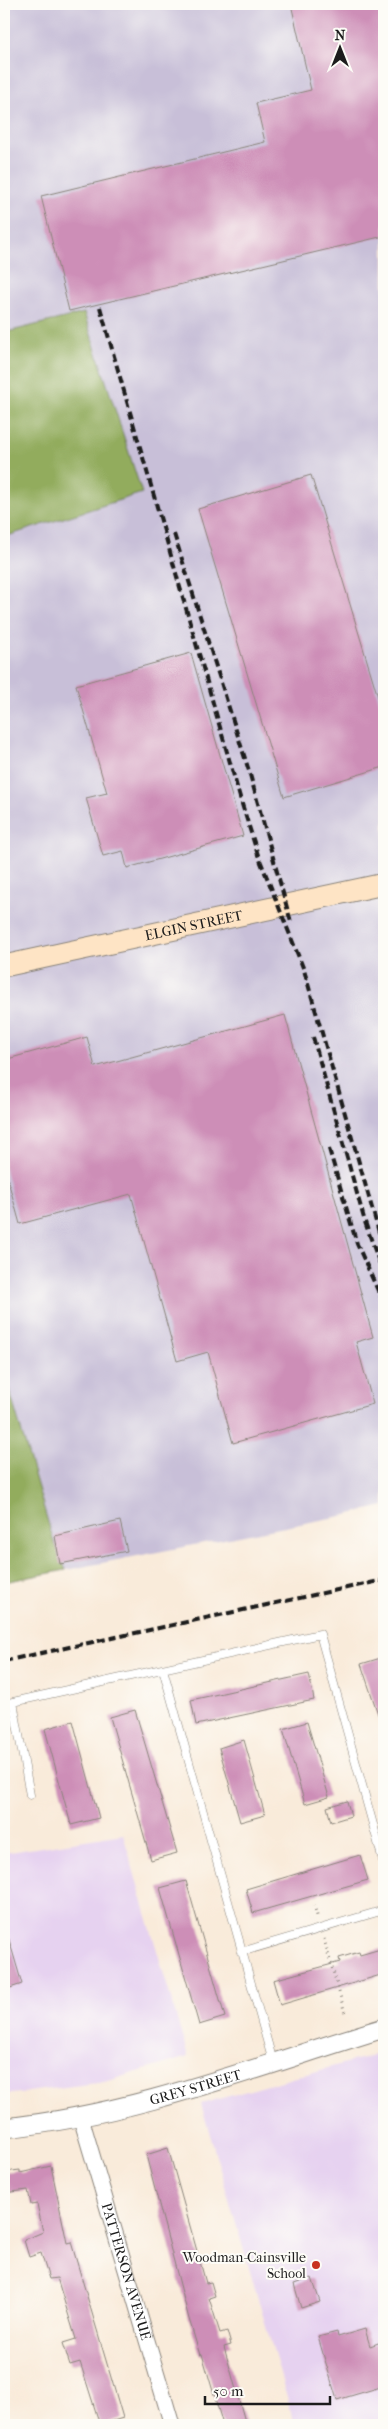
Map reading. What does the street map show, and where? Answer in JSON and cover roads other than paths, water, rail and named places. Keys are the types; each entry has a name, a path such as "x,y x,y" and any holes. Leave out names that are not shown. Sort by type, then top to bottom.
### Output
{"main road":[{"name":"ELGIN STREET","path":"4,966 384,884"}],"street":[{"name":"GREY STREET","path":"4,2128 81,2118 180,2091 384,2028"},
{"name":"PATTERSON AVENUE","path":"81,2118 172,2425"}],"lane":[{"path":"4,1704 320,1634 384,1864"},
{"path":"163,1669 273,2062"},
{"path":"13,1702 30,1795"},
{"path":"241,1952 384,1910"}],"railway":[{"path":"100,307 241,801 258,855 304,970 384,1250"},
{"path":"174,534 249,771 291,922"},
{"path":"313,1037 365,1222 384,1276"},
{"path":"329,1149 357,1244 384,1304"},
{"path":"4,1661 384,1580"}],"place":[{"name":"Woodman-Cainsville School","path":"316,2265"}]}
